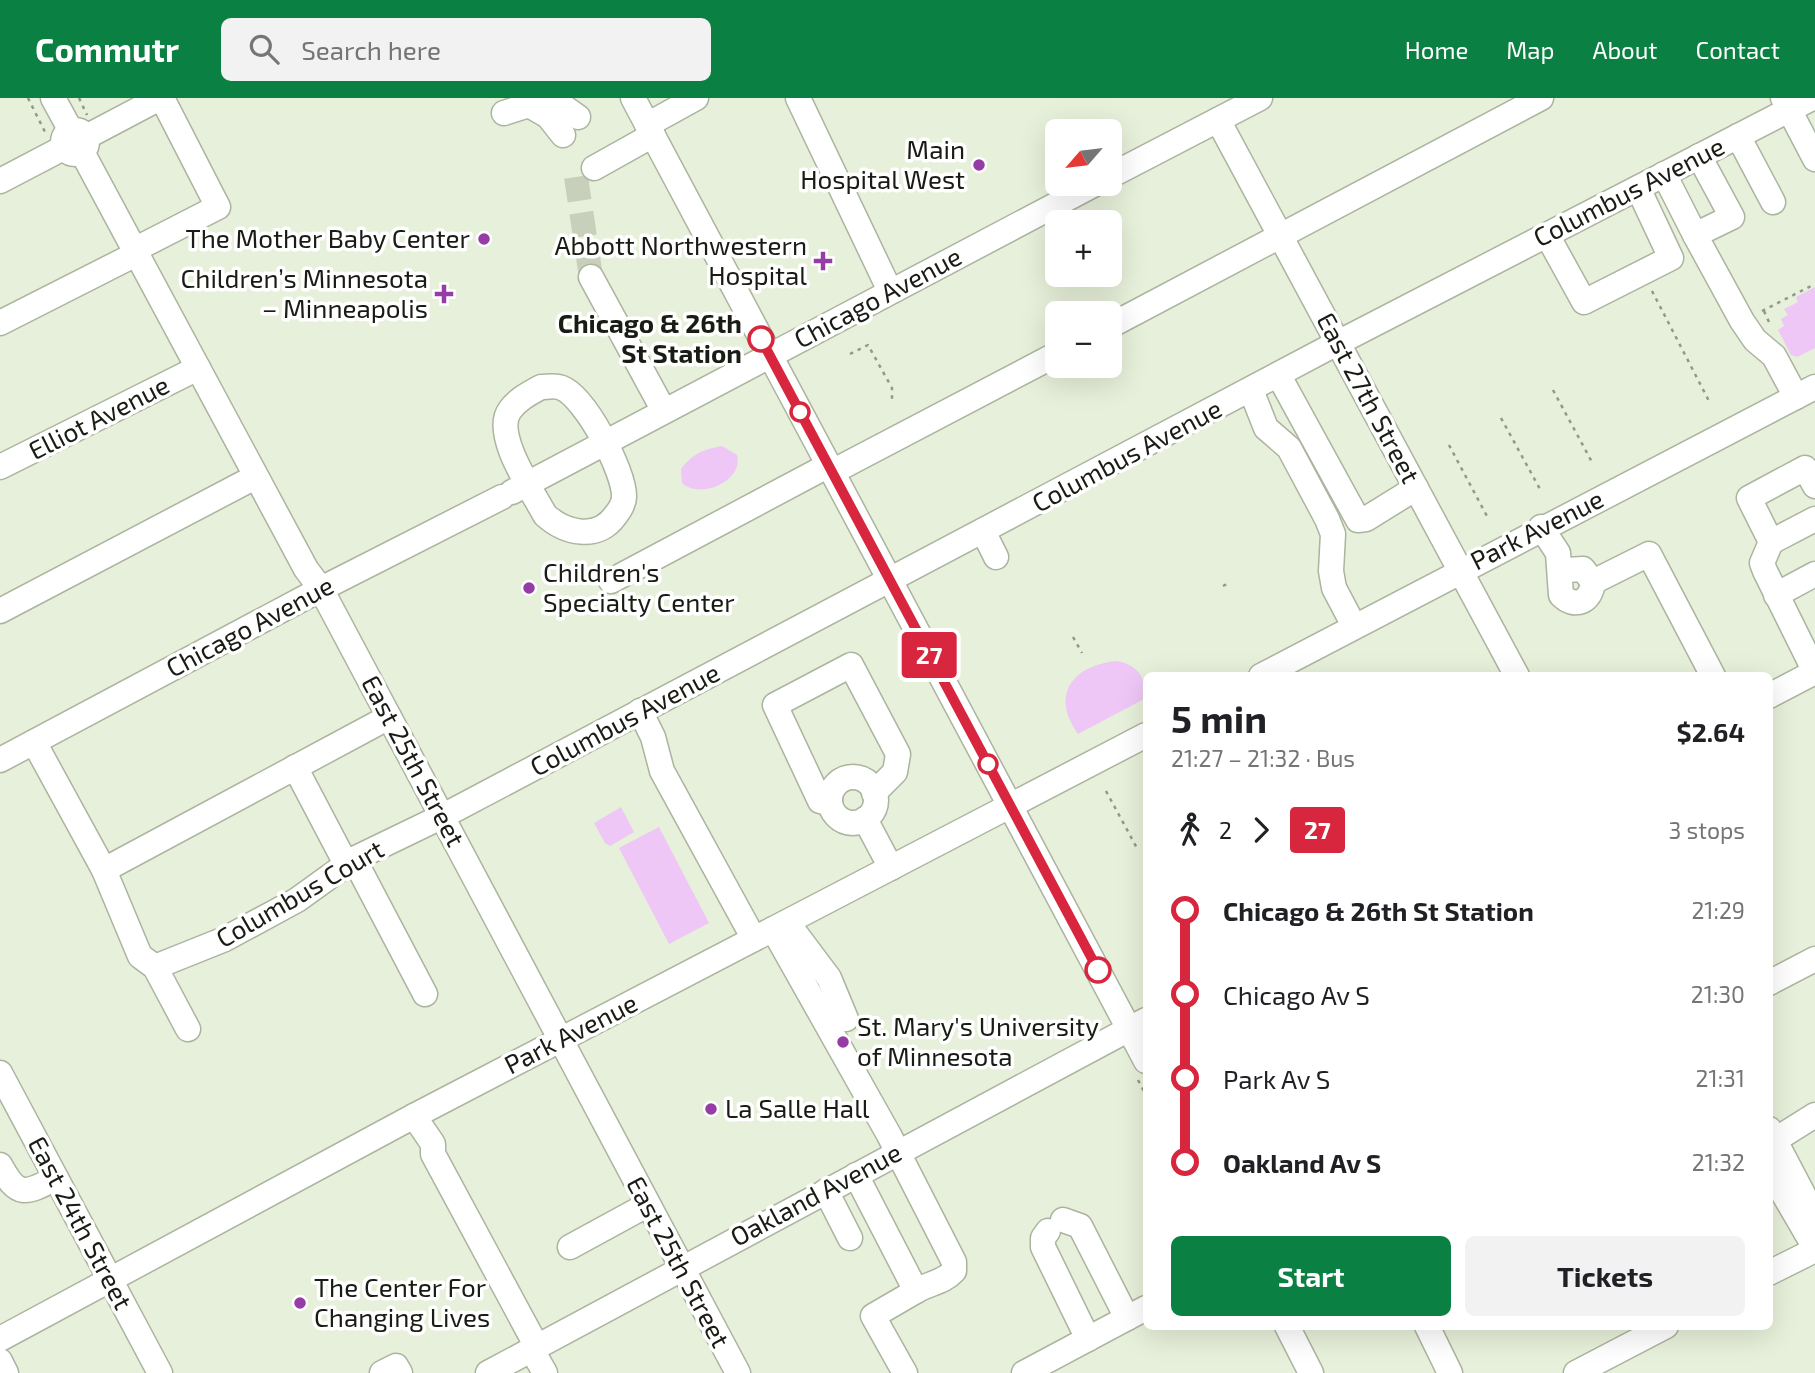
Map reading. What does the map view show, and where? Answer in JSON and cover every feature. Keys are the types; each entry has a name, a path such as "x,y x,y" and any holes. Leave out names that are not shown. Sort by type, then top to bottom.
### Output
{"street":[{"name":"East 25th Street","path":"54,98 70,141 137,251 306,569 321,589 737,1373"},
{"path":"0,181 70,141 161,98 218,207 0,323"},
{"path":"503,104 529,105 570,126 551,98"},
{"path":"633,98 1010,806 1138,1025 1143,1048"},
{"path":"594,168 696,98"},
{"path":"798,98 890,291"},
{"path":"1122,170 1260,98"},
{"path":"1122,320 1541,98"},
{"name":"Columbus Avenue","path":"443,816 1339,342 1738,136 1786,104 1812,98"},
{"path":"1786,104 1815,159"},
{"name":"East 27th Street","path":"1218,120 1515,672"},
{"path":"1738,136 1773,202"},
{"path":"1695,235 1732,217 1699,156"},
{"path":"1664,174 1742,321 1755,340 1774,356 1805,392"},
{"path":"1547,234 1584,303 1671,258 1637,188"},
{"name":"Chicago Avenue","path":"0,760 1072,196"},
{"path":"591,277 664,411"},
{"path":"611,581 1045,360"},
{"name":"Elliot Avenue","path":"0,467 198,368"},
{"path":"1279,376 1358,520 1367,519 1416,488"},
{"path":"541,387 560,387 575,396 587,410 619,473 625,500 611,522 589,533 575,532 553,522 514,491 505,429 508,411 524,396 541,387"},
{"path":"1251,390 1266,428 1289,448 1327,519 1333,534 1331,571 1335,588 1354,626"},
{"name":"Park Avenue","path":"1268,672 1541,527 1805,392"},
{"path":"0,611 256,477"},
{"path":"1771,542 1749,499 1810,477"},
{"path":"1773,694 1815,672 1806,631 1776,595 1762,563 1771,542 1815,519"},
{"path":"1541,527 1558,553 1558,586 1561,595 1568,601 1577,603 1586,600 1592,592 1593,582 1649,554 1711,672"},
{"path":"983,531 996,557"},
{"path":"1776,595 1815,574"},
{"path":"865,820 843,820 830,803 820,801 775,705 851,666 898,754 895,772 874,793"},
{"path":"640,711 653,737 662,771 771,930 897,1152 954,1262 954,1271 946,1280 930,1283 873,1316 905,1373"},
{"path":"104,870 389,717"},
{"name":"Park Avenue","path":"0,1339 414,1116 1143,737"},
{"path":"34,742 104,870 140,956 155,967 188,1029"},
{"path":"295,767 425,994"},
{"path":"830,803 832,788 844,778 851,776 866,780 874,793 874,808 865,820"},
{"name":"Columbus Court","path":"155,967 237,933 298,900 350,862 443,816"},
{"path":"865,820 891,869"},
{"path":"771,930 829,978 846,1019"},
{"path":"1773,981 1814,963"},
{"name":"Oakland Avenue","path":"488,1373 1138,1025"},
{"name":"East 24th Street","path":"0,1073 160,1373"},
{"path":"1773,1134 1815,1115"},
{"path":"414,1116 433,1144 433,1154 545,1373"},
{"path":"1773,1136 1815,1217"},
{"path":"0,1166 13,1187 20,1190 27,1191 56,1178"},
{"path":"856,1175 916,1291"},
{"path":"1773,1176 1815,1249 1773,1271"},
{"path":"826,1191 850,1238"},
{"path":"570,1247 648,1205"},
{"path":"1024,1373 1137,1313 1080,1226 1056,1225 1043,1238 1043,1247 1088,1339"},
{"path":"1289,1330 1311,1373"},
{"path":"1429,1330 1450,1373"},
{"path":"1576,1373 1658,1330"},
{"path":"0,1361 6,1373"},
{"path":"382,1373 396,1366 400,1373"}],"path":[{"path":"28,98 70,141"},
{"path":"1642,272 1710,403"},
{"path":"1742,321 1815,284"},
{"path":"850,354 868,345 892,388 892,399"},
{"path":"1553,390 1592,464"},
{"path":"1501,418 1541,491"},
{"path":"1449,445 1488,518"},
{"path":"1073,637 1082,653"},
{"path":"1106,790 1138,850"}],"shaded area":[{"path":"1815,287 1815,348 1797,357 1791,355 1778,330 1784,326 1781,319 1788,315 1784,309 1798,302 1796,297"},
{"path":"722,446 737,455 734,473 727,480 719,485 699,489 682,483 681,469 694,456"},
{"path":"1116,661 1135,668 1143,681 1143,700 1078,734 1066,707 1066,695 1077,676 1101,664"},
{"path":"621,807 634,832 610,846 605,843 594,823"},
{"path":"659,827 709,923 669,944 619,848"}],"tunnel":[{"path":"576,177 591,277"}],"bus line":[{"name":"27","path":"761,339 1098,970"}],"place":[{"name":"Main Hospital West","path":"979,165"},
{"name":"The Mother Baby Center","path":"484,239"},
{"name":"Abbott Northwestern Hospital","path":"823,261"},
{"name":"Children’s Minnesota – Minneapolis","path":"444,294"},
{"name":"Chicago & 26th St Station","path":"761,339"},
{"name":"Children's Specialty Center","path":"529,588"},
{"name":"St. Mary's University of Minnesota","path":"843,1042"},
{"name":"La Salle Hall","path":"711,1109"},
{"name":"The Center For Changing Lives","path":"300,1303"}]}
